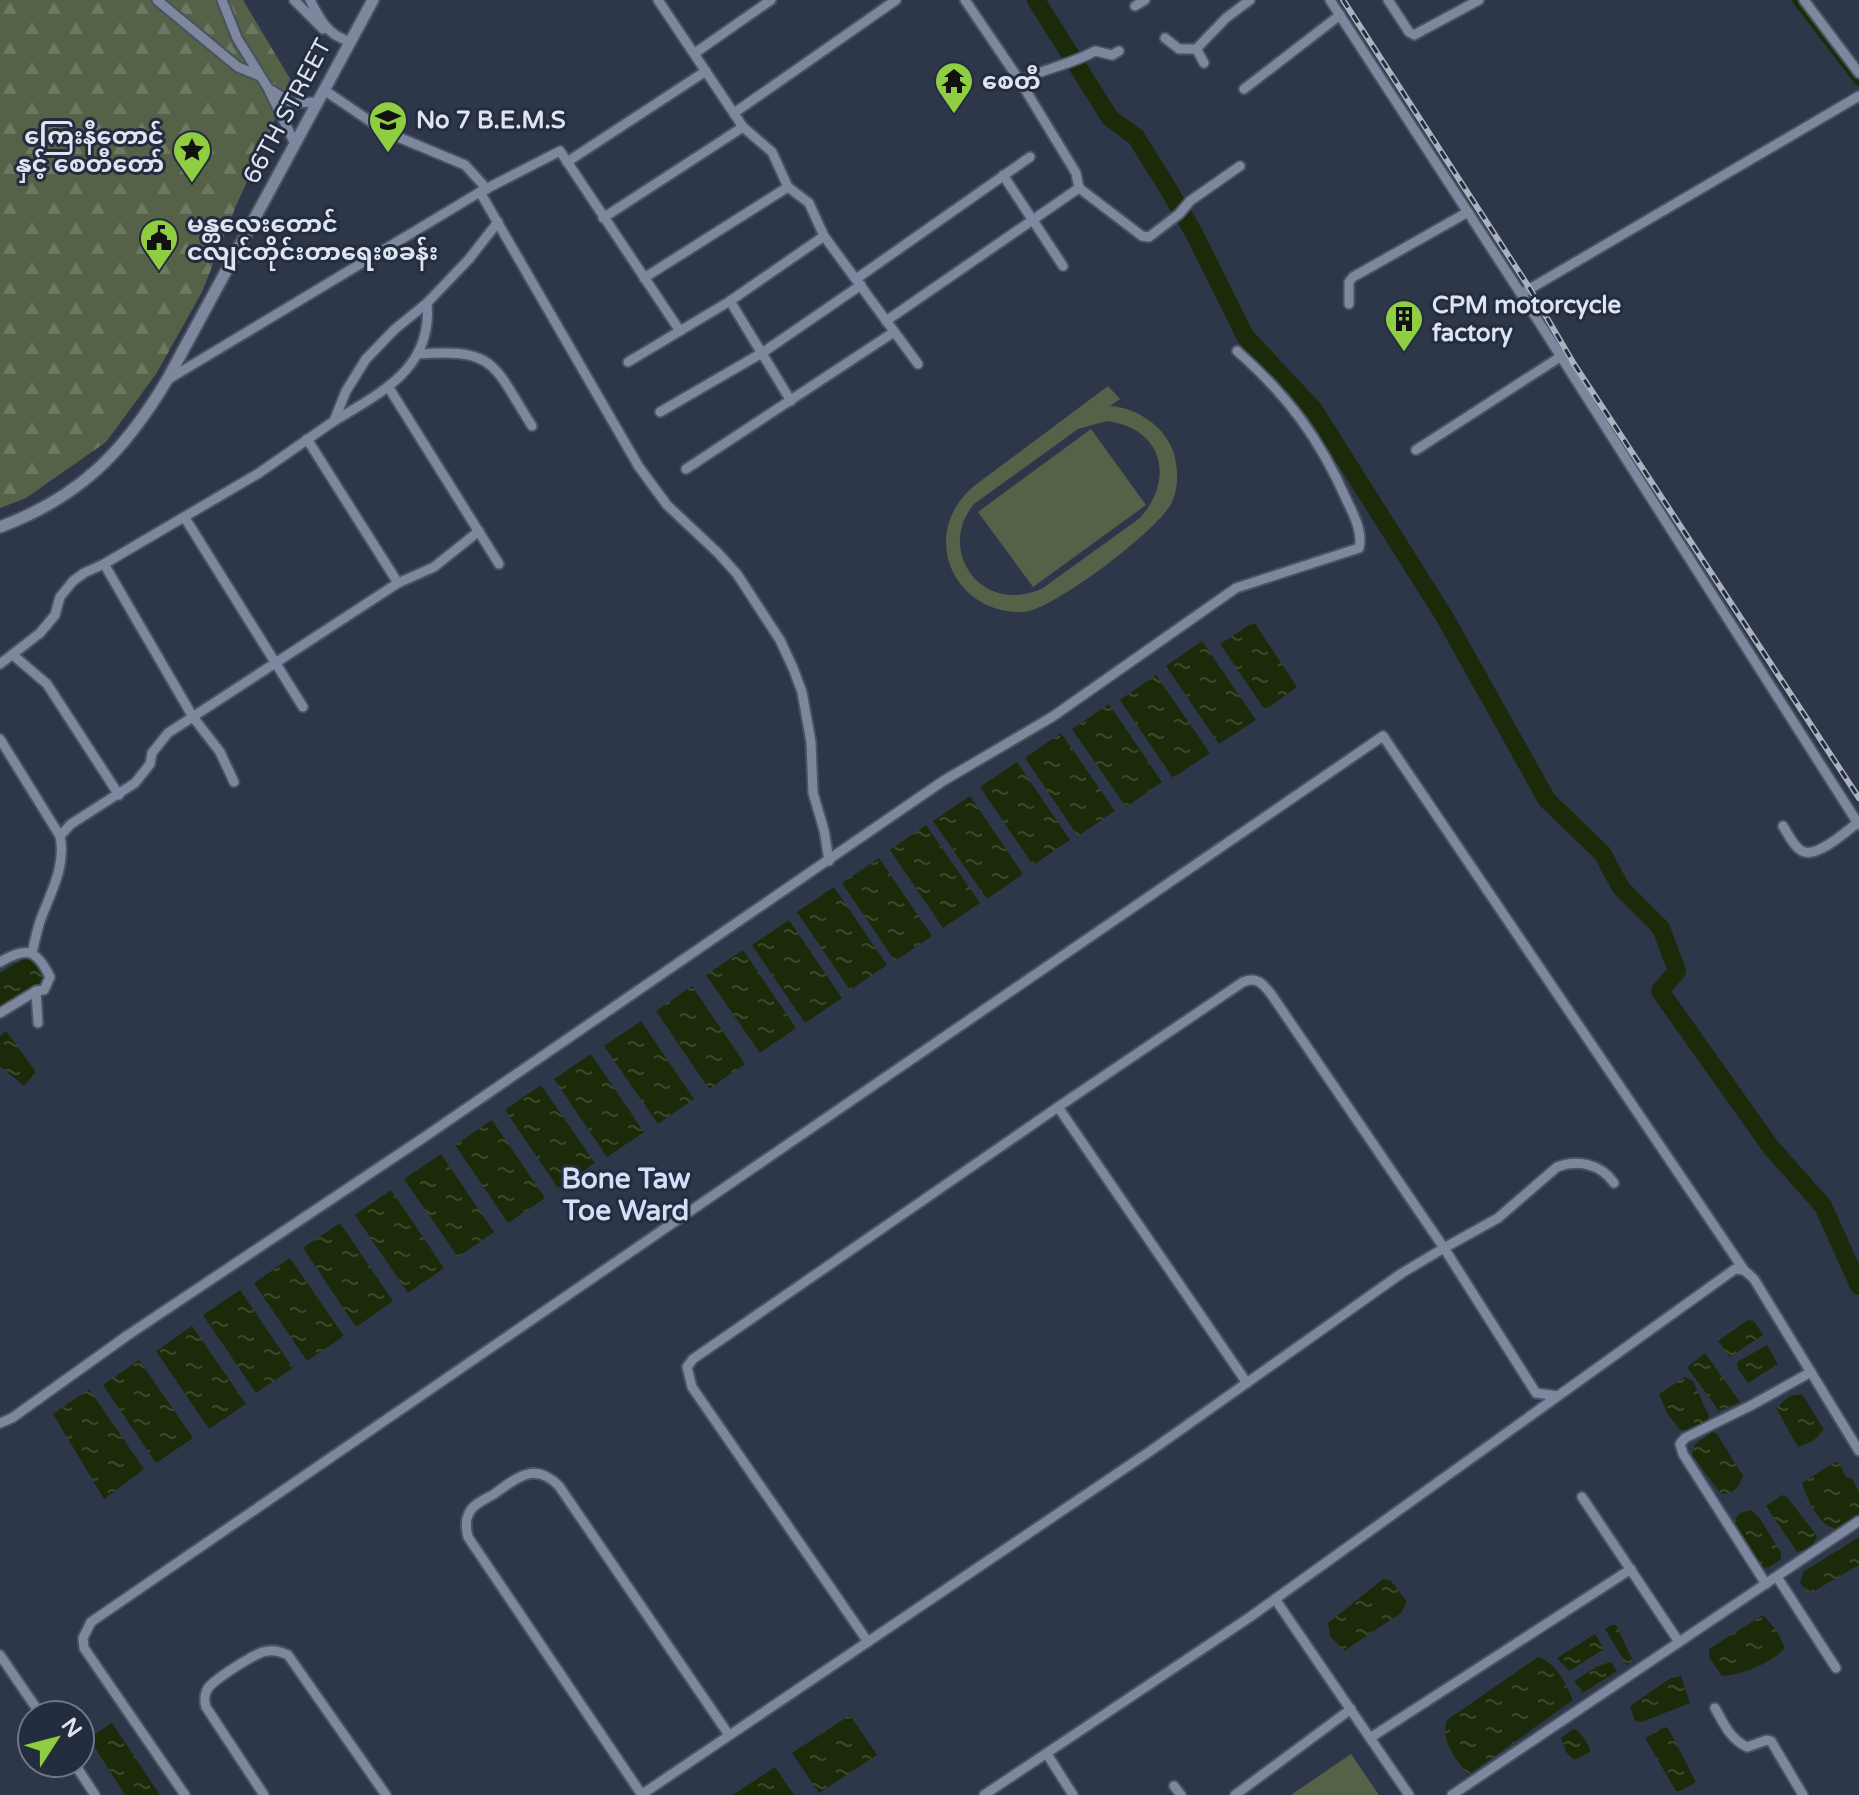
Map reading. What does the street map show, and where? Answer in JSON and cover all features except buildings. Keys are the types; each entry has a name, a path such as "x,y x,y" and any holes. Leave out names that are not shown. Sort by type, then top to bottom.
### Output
{"street":[{"path":"157,0 238,67 260,76"},
{"path":"222,0 237,38 268,88 295,144"},
{"path":"294,0 318,25 349,41"},
{"path":"310,0 326,29"},
{"name":"66TH STREET","path":"0,527 64,496 100,468 139,426 373,0"},
{"path":"658,0 743,127 772,152 788,187 809,203 824,236 918,364"},
{"path":"695,53 771,0"},
{"path":"734,113 896,0"},
{"path":"965,0 1020,81 1076,173 1079,188 1139,234 1149,237 1240,166"},
{"path":"1135,6 1145,0"},
{"path":"1165,38 1179,49 1197,49 1226,18 1250,0"},
{"path":"1330,0 1858,824 1811,853 1797,847 1783,826"},
{"path":"1388,0 1414,35 1479,0"},
{"path":"1804,0 1859,73"},
{"path":"1244,89 1340,15"},
{"path":"1197,49 1204,63"},
{"path":"1020,81 1035,73 1073,63 1091,53 1098,51 1112,55 1119,51"},
{"path":"567,162 706,71"},
{"path":"268,88 292,103 317,102"},
{"path":"324,90 386,132 465,165 484,190 498,222 646,477 667,505 737,574 780,640 802,692 811,742 813,793 829,861"},
{"path":"1521,294 1859,96"},
{"path":"603,218 743,127"},
{"path":"167,380 484,190 560,151 680,331"},
{"path":"660,412 762,353 1030,157"},
{"path":"1003,175 1063,266"},
{"path":"644,278 788,187"},
{"path":"886,321 1079,188"},
{"path":"1349,304 1349,282 1353,277 1468,212"},
{"path":"334,421 346,391 366,359 395,329 427,303 469,259 498,222"},
{"path":"628,362 730,301 824,236"},
{"path":"730,301 791,401"},
{"path":"0,664 40,633 55,615 60,597 84,573 185,518 389,388 418,354 429,321 427,303"},
{"path":"686,469 894,332"},
{"path":"418,354 452,351 475,354 495,369 532,426"},
{"path":"0,1423 12,1418 128,1335 943,781 1052,717 1236,588 1359,548 1360,537 1354,516 1314,436 1278,389 1237,351"},
{"path":"1416,450 1560,357"},
{"path":"389,388 499,564"},
{"path":"307,439 398,583"},
{"path":"185,518 303,707"},
{"path":"60,836 71,824 119,795 144,774 152,753 168,733 398,583 434,567 479,531"},
{"path":"104,564 193,717 220,752 234,782"},
{"path":"13,655 47,684 119,795"},
{"path":"185,1795 84,1648 83,1638 91,1622 1383,736 1744,1270 1754,1279 1859,1451"},
{"path":"0,739 60,836 57,881 40,919 32,953"},
{"path":"0,962 22,951 32,953 40,959 50,977 44,990 36,991 0,1013"},
{"path":"868,1642 692,1387 687,1367 705,1350 1243,982 1259,981 1271,994 1444,1248 1536,1393 1558,1396"},
{"path":"36,991 38,1023"},
{"path":"1058,1107 1247,1383"},
{"path":"729,1735 559,1486 549,1476 523,1474 470,1509 465,1525 468,1537 642,1795 1149,1452 1402,1273 1498,1218 1557,1167 1569,1163 1592,1166 1606,1173 1614,1183"},
{"path":"984,1795 1275,1599 1735,1269 1744,1270"},
{"path":"1766,1584 1683,1454 1680,1444 1685,1438 1811,1372"},
{"path":"1582,1497 1679,1642"},
{"path":"1452,1795 1859,1521"},
{"path":"1370,1738 1631,1569"},
{"path":"1777,1577 1836,1668"},
{"path":"1275,1599 1409,1795"},
{"path":"264,1795 204,1701 213,1682 257,1654 273,1651 288,1655 386,1795"},
{"path":"0,1655 30,1699"},
{"path":"1715,1708 1740,1744 1747,1747 1771,1741 1803,1795"},
{"path":"1235,1795 1351,1709"},
{"path":"1047,1754 1073,1795"},
{"path":"1174,1786 1181,1795"}],"green space":[{"path":"0,0 243,0 292,82 236,206 202,292 156,374 106,442 26,498 0,508"},
{"path":"1108,386 1120,399 1110,406 1140,415 1165,435 1174,454 1177,472 1172,502 1148,530 1080,584 1037,608 1023,612 998,609 978,600 962,585 951,567 946,547 948,526 957,505 974,486","holes":["1107,421 1141,434 1158,458 1160,472 1157,487 1151,503 1140,518 1043,588 1021,595 1001,594 985,587 971,574 963,559 960,541 963,522 974,504 1078,429"]},
{"path":"1091,429 1146,505 1033,587 978,512"},
{"path":"1351,1754 1379,1795 1291,1795"}],"water":[{"path":"1254,622 1297,687 1265,710 1220,644"},
{"path":"1202,641 1256,720 1219,744 1166,666"},
{"path":"1156,675 1210,753 1173,778 1120,700"},
{"path":"1109,704 1162,782 1126,807 1072,729"},
{"path":"1061,733 1115,811 1078,836 1025,758"},
{"path":"1017,762 1070,840 1033,865 980,787"},
{"path":"970,796 1023,874 987,899 933,821"},
{"path":"926,825 980,903 943,928 890,850"},
{"path":"879,858 932,936 895,961 842,883"},
{"path":"834,887 887,965 850,990 797,912"},
{"path":"789,920 842,998 805,1023 752,945"},
{"path":"743,950 796,1028 760,1053 706,975"},
{"path":"26,957 39,967 43,981 0,1008 0,973"},
{"path":"692,986 745,1064 709,1089 656,1011"},
{"path":"641,1021 694,1099 658,1124 604,1046"},
{"path":"6,1031 36,1072 24,1086 0,1066 0,1036"},
{"path":"591,1054 644,1132 607,1157 554,1079"},
{"path":"541,1085 595,1163 558,1188 505,1110"},
{"path":"492,1120 545,1198 508,1223 455,1145"},
{"path":"441,1154 494,1232 458,1257 404,1179"},
{"path":"391,1190 444,1268 408,1293 355,1215"},
{"path":"340,1223 393,1301 356,1327 303,1248"},
{"path":"290,1258 344,1336 307,1361 254,1283"},
{"path":"240,1290 293,1368 256,1393 203,1315"},
{"path":"1748,1320 1754,1321 1763,1335 1730,1357 1718,1341"},
{"path":"192,1326 246,1404 209,1429 156,1351"},
{"path":"1767,1345 1778,1364 1748,1383 1737,1362"},
{"path":"1705,1353 1740,1402 1719,1411 1687,1367"},
{"path":"139,1360 193,1438 156,1463 103,1385"},
{"path":"1685,1377 1693,1381 1709,1416 1707,1422 1692,1431 1680,1430 1667,1413 1659,1394"},
{"path":"89,1389 144,1469 104,1499 53,1414"},
{"path":"1802,1394 1824,1430 1813,1441 1798,1447 1776,1408 1790,1396"},
{"path":"1712,1432 1717,1434 1743,1476 1729,1493 1721,1494 1692,1455 1695,1444"},
{"path":"1835,1462 1839,1463 1846,1477 1852,1478 1859,1492 1859,1514 1836,1529 1818,1517 1802,1483"},
{"path":"1782,1495 1787,1497 1817,1536 1807,1549 1797,1552 1766,1506"},
{"path":"1751,1510 1759,1517 1781,1553 1781,1559 1769,1567 1762,1568 1734,1521 1740,1513"},
{"path":"1859,1537 1859,1565 1807,1592 1800,1583 1803,1572"},
{"path":"1383,1579 1391,1581 1407,1602 1401,1613 1344,1651 1330,1636 1328,1623"},
{"path":"1763,1615 1777,1631 1785,1648 1756,1667 1722,1676 1709,1657 1709,1649"},
{"path":"1616,1625 1633,1661 1627,1665 1605,1629"},
{"path":"1595,1634 1604,1649 1569,1671 1557,1658"},
{"path":"1538,1657 1555,1669 1573,1700 1467,1774 1447,1742 1447,1720"},
{"path":"1611,1662 1617,1671 1583,1693 1574,1681"},
{"path":"1681,1676 1690,1703 1642,1722 1635,1721 1630,1706 1671,1678"},
{"path":"850,1715 877,1755 819,1793 792,1753"},
{"path":"112,1723 160,1795 125,1795 96,1749 96,1733"},
{"path":"1665,1727 1696,1782 1680,1791 1676,1791 1645,1738"},
{"path":"1573,1729 1578,1730 1590,1752 1574,1760 1566,1752 1561,1738"},
{"path":"775,1767 794,1795 733,1795"}],"waterway":[{"path":"1036,0 1110,118 1136,137 1169,190 1245,336 1314,410 1444,616 1547,800 1602,853 1621,888 1661,928 1677,971 1660,991 1770,1146 1823,1206 1859,1286"},
{"path":"1797,0 1859,81"}],"railway":[{"path":"1343,0 1530,289 1574,364 1859,798"}],"place":[{"name":"စေတီ","path":"954,115"},
{"name":"No 7 B.E.M.S","path":"388,154"},
{"name":"ကြေးနီတောင် နှင့် စေတီတော်","path":"192,184"},
{"name":"မန္တလေးတောင် ငလျင်တိုင်းတာရေးစခန်း","path":"159,272"},
{"name":"CPM motorcycle factory","path":"1404,353"}],"district":[{"name":"Bone Taw Toe Ward","path":"626,1194"}]}
